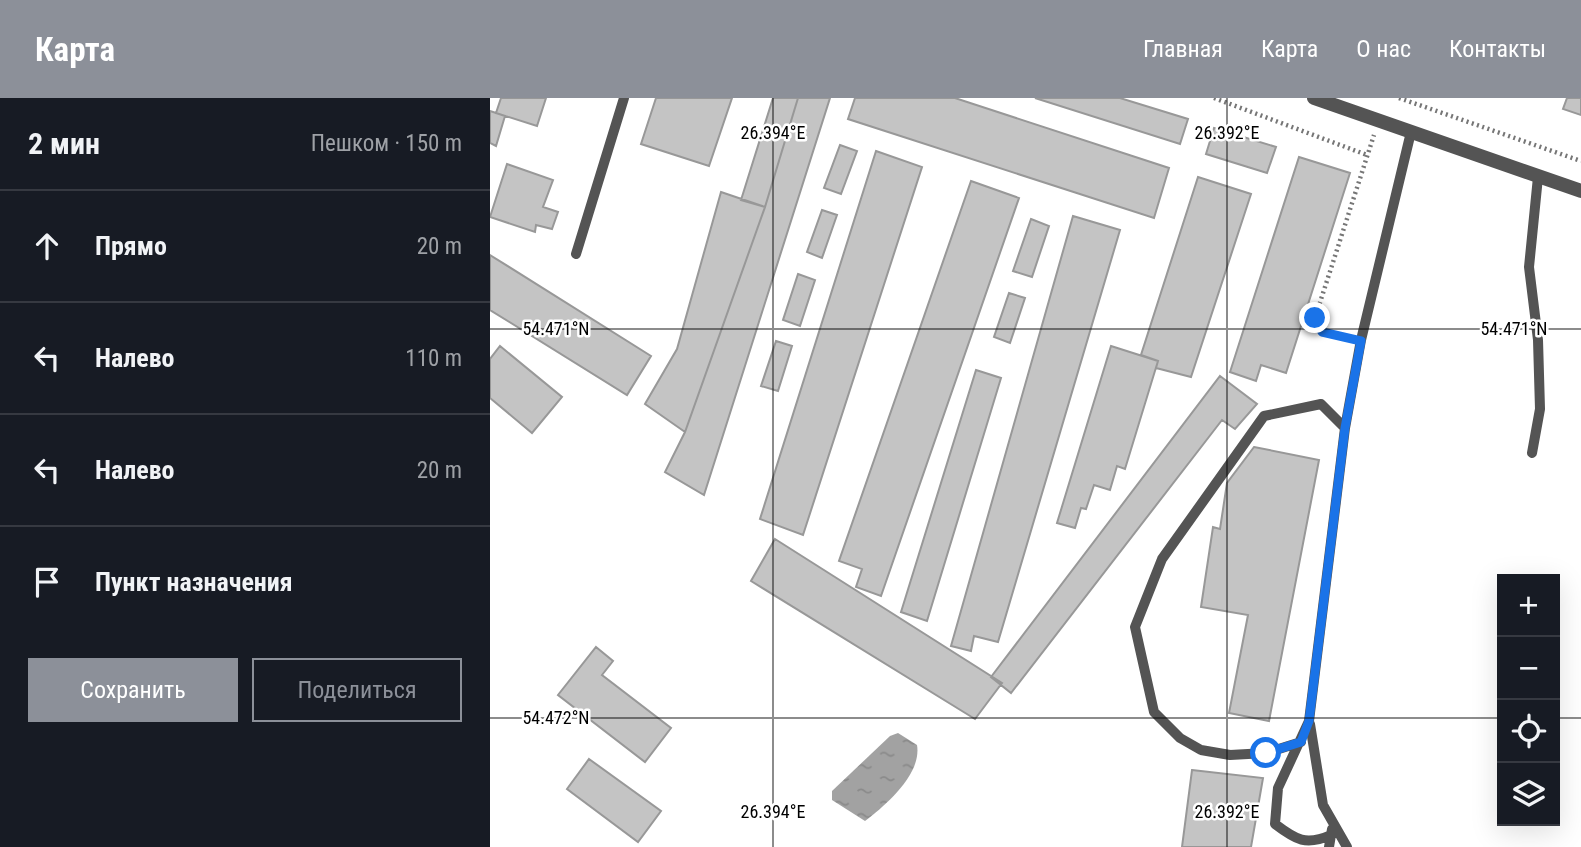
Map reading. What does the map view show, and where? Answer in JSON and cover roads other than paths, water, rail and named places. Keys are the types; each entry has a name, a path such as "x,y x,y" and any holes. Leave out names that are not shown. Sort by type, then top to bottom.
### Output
{"street":[{"path":"1321,99 1581,191"}],"lane":[{"path":"576,254 624,98"},
{"path":"1331,835 1314,842 1292,837 1275,824 1278,788 1309,721 1345,428 1361,341 1411,132"},
{"path":"1532,453 1540,409 1538,340 1529,267 1538,177"},
{"path":"1301,742 1266,753 1230,755 1201,750 1180,738 1154,712 1135,627 1162,559 1264,416 1321,404 1345,428"},
{"path":"1309,721 1323,805 1347,847"},
{"path":"1329,847 1333,822"}],"water":[{"path":"898,733 917,745 917,756 908,778 892,798 865,821 832,800 832,791 890,736"}]}
